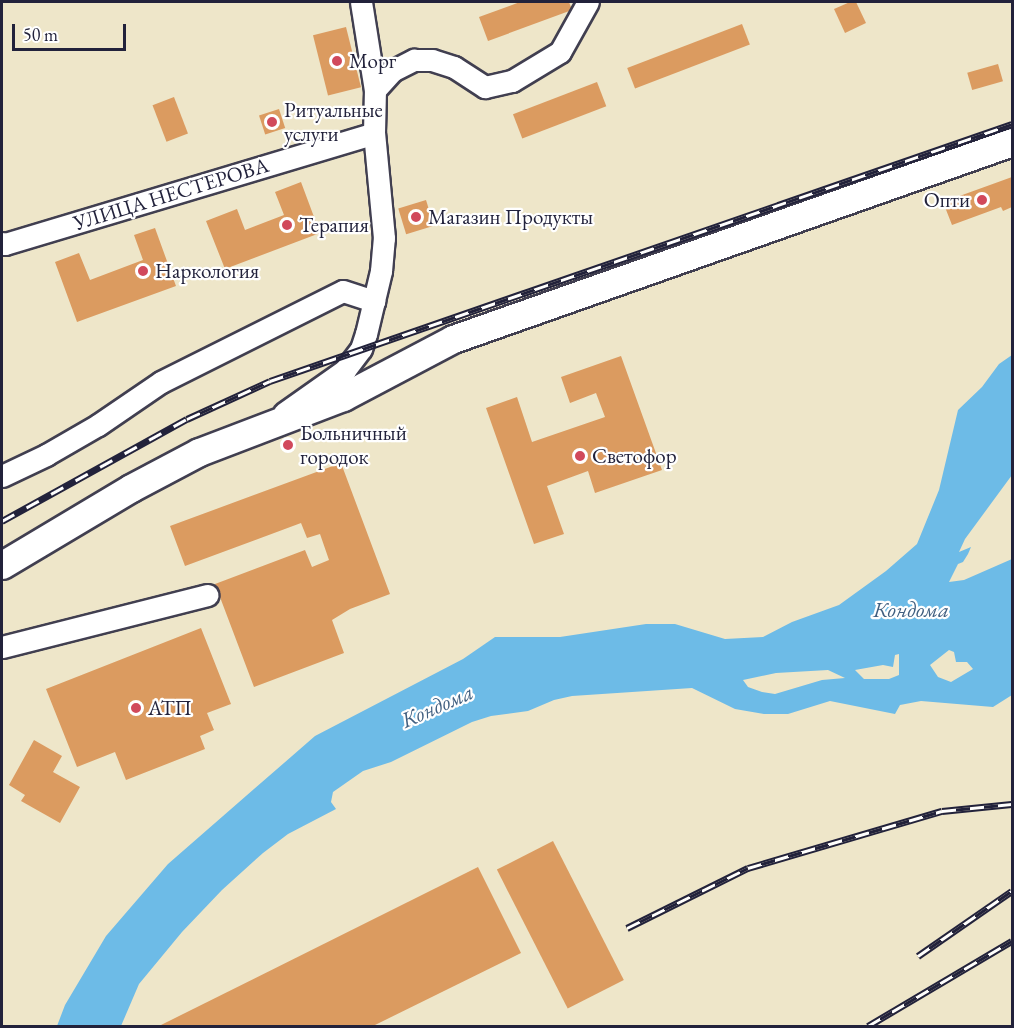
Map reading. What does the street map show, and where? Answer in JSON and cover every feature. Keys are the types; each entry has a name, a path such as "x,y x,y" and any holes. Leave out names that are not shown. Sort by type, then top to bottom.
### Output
{"main road":[{"path":"2,565 160,472 200,452 269,423 343,397 453,339 1012,142"}],"street":[{"path":"269,423 345,370 361,349 374,301 384,238 374,133 375,90 361,2"},
{"path":"375,90 392,70 414,60 432,60 454,67 485,87 512,81 560,52 588,2"},
{"name":"УЛИЦА НЕСТЕРОВА","path":"2,243 5,244 374,133"},
{"path":"2,476 46,455 98,425 161,382 343,291 374,301"},
{"path":"2,648 208,595"}],"water":[{"name":"Кондома","path":"1012,355 1012,475 965,539 959,552 971,547 963,562 958,564 949,582 964,580 1012,559 1012,695 993,707 921,701 900,705 895,714 830,701 788,714 764,714 735,709 692,688 572,696 554,700 528,711 491,716 472,722 391,762 363,771 333,792 331,802 336,809 288,834 263,853 222,890 182,932 139,984 121,1026 57,1026 65,1005 106,936 168,864 315,736 463,659 495,637 560,637 646,624 675,624 725,639 763,637 792,622 839,605 886,571 917,544 939,490 958,410 982,387 999,364","holes":["949,650 954,652 956,662 967,662 973,669 951,682 938,677 930,665","899,654 899,675 889,679 864,679 855,670 883,665 893,667 895,655","828,670 845,678 822,680 775,694 748,687 743,680 776,673"]}],"building":[{"path":"520,2 569,2 572,10 488,41 479,17"},
{"path":"850,2 856,2 866,23 845,33 834,9"},
{"path":"742,24 750,45 635,89 627,68"},
{"name":"Морг","path":"346,27 361,87 328,95 313,35"},
{"path":"998,64 1003,81 972,90 967,73"},
{"path":"597,82 606,106 522,139 513,114"},
{"path":"174,97 188,133 167,142 153,105"},
{"name":"Ритуальные услуги","path":"279,109 285,128 265,135 259,115"},
{"path":"1012,177 1012,207 1003,211 1001,207 952,225 943,202"},
{"name":"Терапия","path":"301,182 320,233 225,269 206,221 237,209 245,230 284,215 275,192"},
{"name":"Магазин Продукты","path":"426,200 434,226 406,234 398,208"},
{"name":"Наркология","path":"155,228 176,286 77,322 55,262 79,253 90,280 143,260 134,235"},
{"name":"Светофор","path":"621,356 662,470 595,493 588,471 547,486 564,534 534,544 486,408 517,397 532,442 605,417 596,393 570,403 561,377"},
{"path":"341,463 390,594 350,609 332,620 344,653 254,687 215,584 305,550 312,567 329,560 320,534 307,538 301,523 185,566 170,526"},
{"name":"АТП","path":"201,628 231,704 207,713 214,730 200,736 205,749 126,780 115,752 77,767 46,689"},
{"path":"34,740 62,756 53,772 80,787 60,823 21,801 25,795 9,785"},
{"path":"553,841 624,980 568,1009 497,870"},
{"path":"478,867 521,953 373,1026 159,1026"}],"railway":[{"path":"2,521 187,419 270,381 1012,124"},
{"path":"627,928 748,868 942,811 1012,804"},
{"path":"918,956 1012,891"},
{"path":"868,1026 1012,941"}],"place":[{"name":"Морг","path":"337,61"},
{"name":"Ритуальные услуги","path":"272,122"},
{"name":"Опти","path":"982,200"},
{"name":"Магазин Продукты","path":"416,217"},
{"name":"Терапия","path":"287,225"},
{"name":"Наркология","path":"143,271"},
{"name":"Больничный городок","path":"288,445"},
{"name":"Светофор","path":"580,456"},
{"name":"АТП","path":"136,708"}]}
